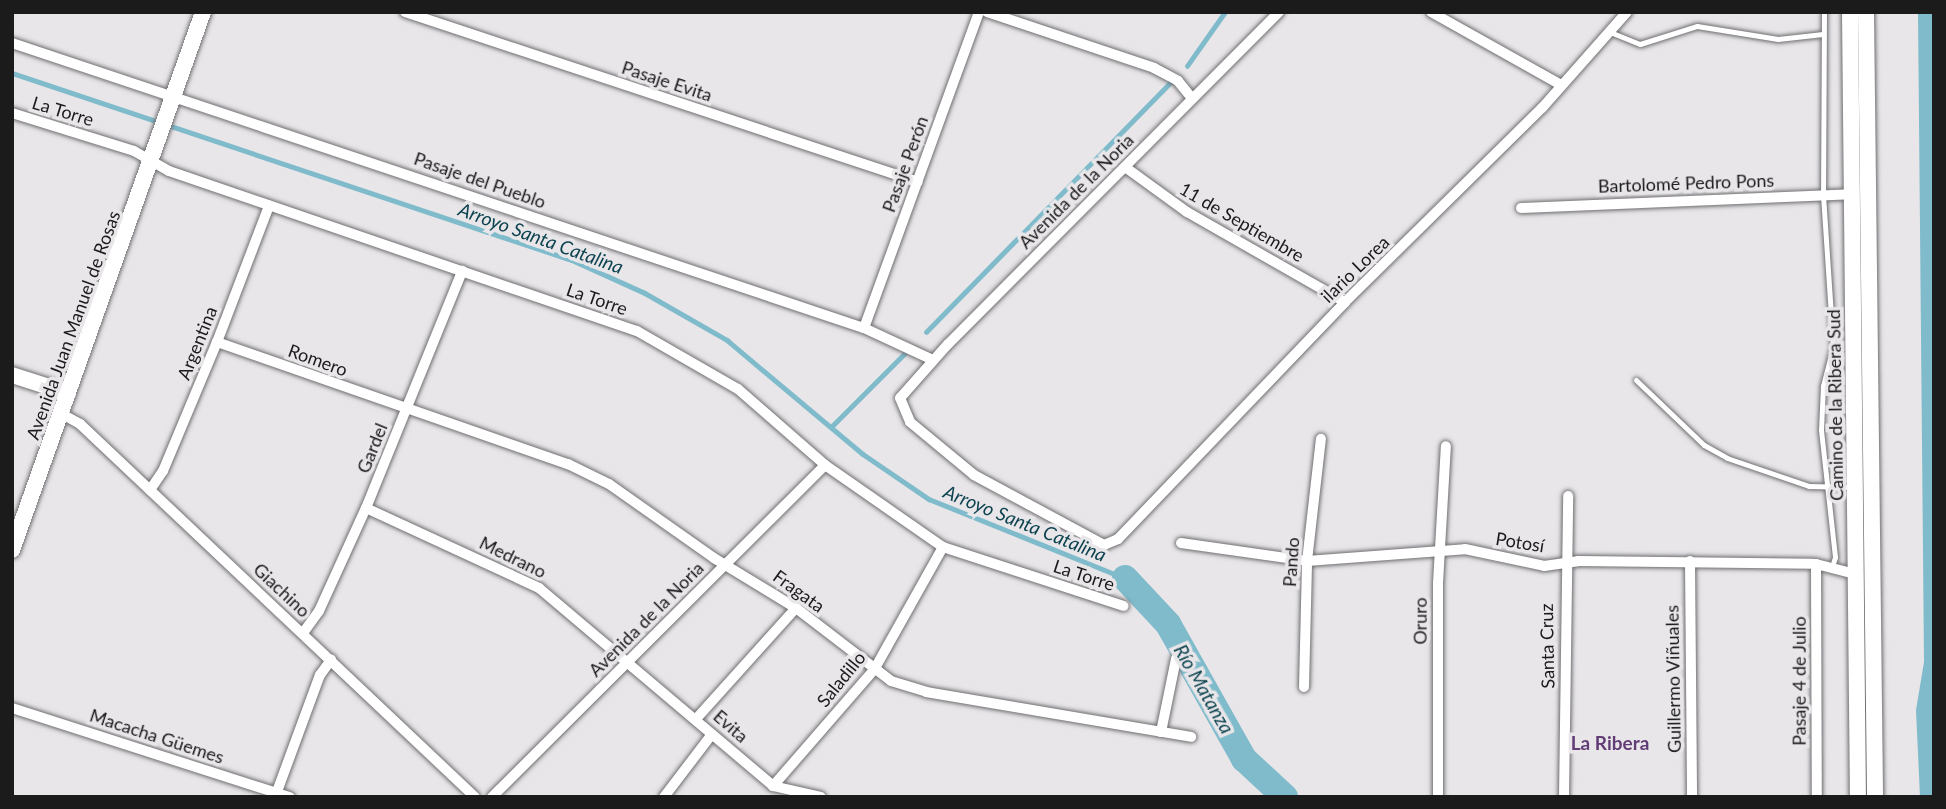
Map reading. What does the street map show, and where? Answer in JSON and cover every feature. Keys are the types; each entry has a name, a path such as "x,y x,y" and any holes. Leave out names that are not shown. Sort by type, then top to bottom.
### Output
{"main road":[{"name":"Avenida Juan Manuel de Rosas","path":"12,550 154,157 203,12"},
{"name":"Camino de la Ribera Sud","path":"1850,12 1858,797"},
{"name":"Camino de la Ribera Sud","path":"1866,12 1875,797"},
{"path":"12,375 68,393"}],"street":[{"name":"Pasaje Evita","path":"405,12 918,182"},
{"name":"Pasaje Perón","path":"864,328 979,12"},
{"path":"987,12 1154,68 1178,81 1192,98"},
{"name":"Avenida de la Noria","path":"900,398 933,359 1279,12"},
{"path":"1431,12 1561,85"},
{"name":"ilario Lorea","path":"900,398 910,422 974,475 1104,545 1118,539 1345,302 1561,85 1627,12"},
{"name":"Pasaje del Pueblo","path":"12,43 171,103 864,328 933,359"},
{"name":"La Torre","path":"12,113 154,157 269,206 637,331 738,389 825,465 943,547 1124,606"},
{"name":"11 de Septiembre","path":"1125,167 1187,212 1345,302"},
{"name":"Bartolomé Pedro Pons","path":"1521,208 1852,194"},
{"name":"Argentina","path":"150,489 163,471 217,342 269,206"},
{"name":"Gardel","path":"303,633 319,611 366,508 462,271"},
{"name":"Romero","path":"217,342 406,411"},
{"name":"Fragata","path":"406,411 568,464 609,484 725,564 796,608 874,670 926,692 1191,737"},
{"name":"Giachino","path":"62,414 80,424 475,797"},
{"name":"Pando","path":"1304,687 1307,561 1321,439"},
{"name":"Oruro","path":"1438,797 1439,552 1446,446"},
{"name":"Avenida de la Noria","path":"492,797 825,465"},
{"name":"Santa Cruz","path":"1564,797 1564,563 1567,496"},
{"name":"Medrano","path":"366,508 539,588 627,663"},
{"name":"Potosí","path":"1181,543 1307,561 1465,549 1544,566 1564,563 1690,561 1816,565 1855,574"},
{"name":"Saladillo","path":"773,786 874,670 943,547"},
{"name":"Guillermo Viñuales","path":"1690,561 1692,797"},
{"name":"Pasaje 4 de Julio","path":"1816,565 1817,797"},
{"path":"696,719 796,608"},
{"path":"1161,732 1176,659"},
{"path":"276,794 320,675 331,660"},
{"name":"Evita","path":"627,663 773,786 821,797"},
{"name":"Macacha Güemes","path":"12,708 290,797"},
{"path":"664,797 712,734"}],"lane":[{"path":"1824,12 1823,195 1833,347 1823,386 1825,487 1833,540 1832,567"},
{"path":"1609,32 1640,44 1697,26 1778,38 1823,34"},
{"path":"1636,380 1704,445 1727,458 1755,471 1825,487 1855,487"}],"water":[{"path":"1918,12 1934,12 1934,797 1920,797 1916,710 1924,662"}],"waterway":[{"path":"1187,66 1225,12"},
{"name":"Arroyo Santa Catalina","path":"12,73 572,260 645,293 727,340 863,454 929,499 1125,578"},
{"path":"926,332 1170,83"},
{"path":"831,427 907,351"},
{"name":"Río Matanza","path":"1125,578 1168,624 1244,759 1285,797"}],"district":[{"name":"La Ribera","path":"1610,743"}]}
